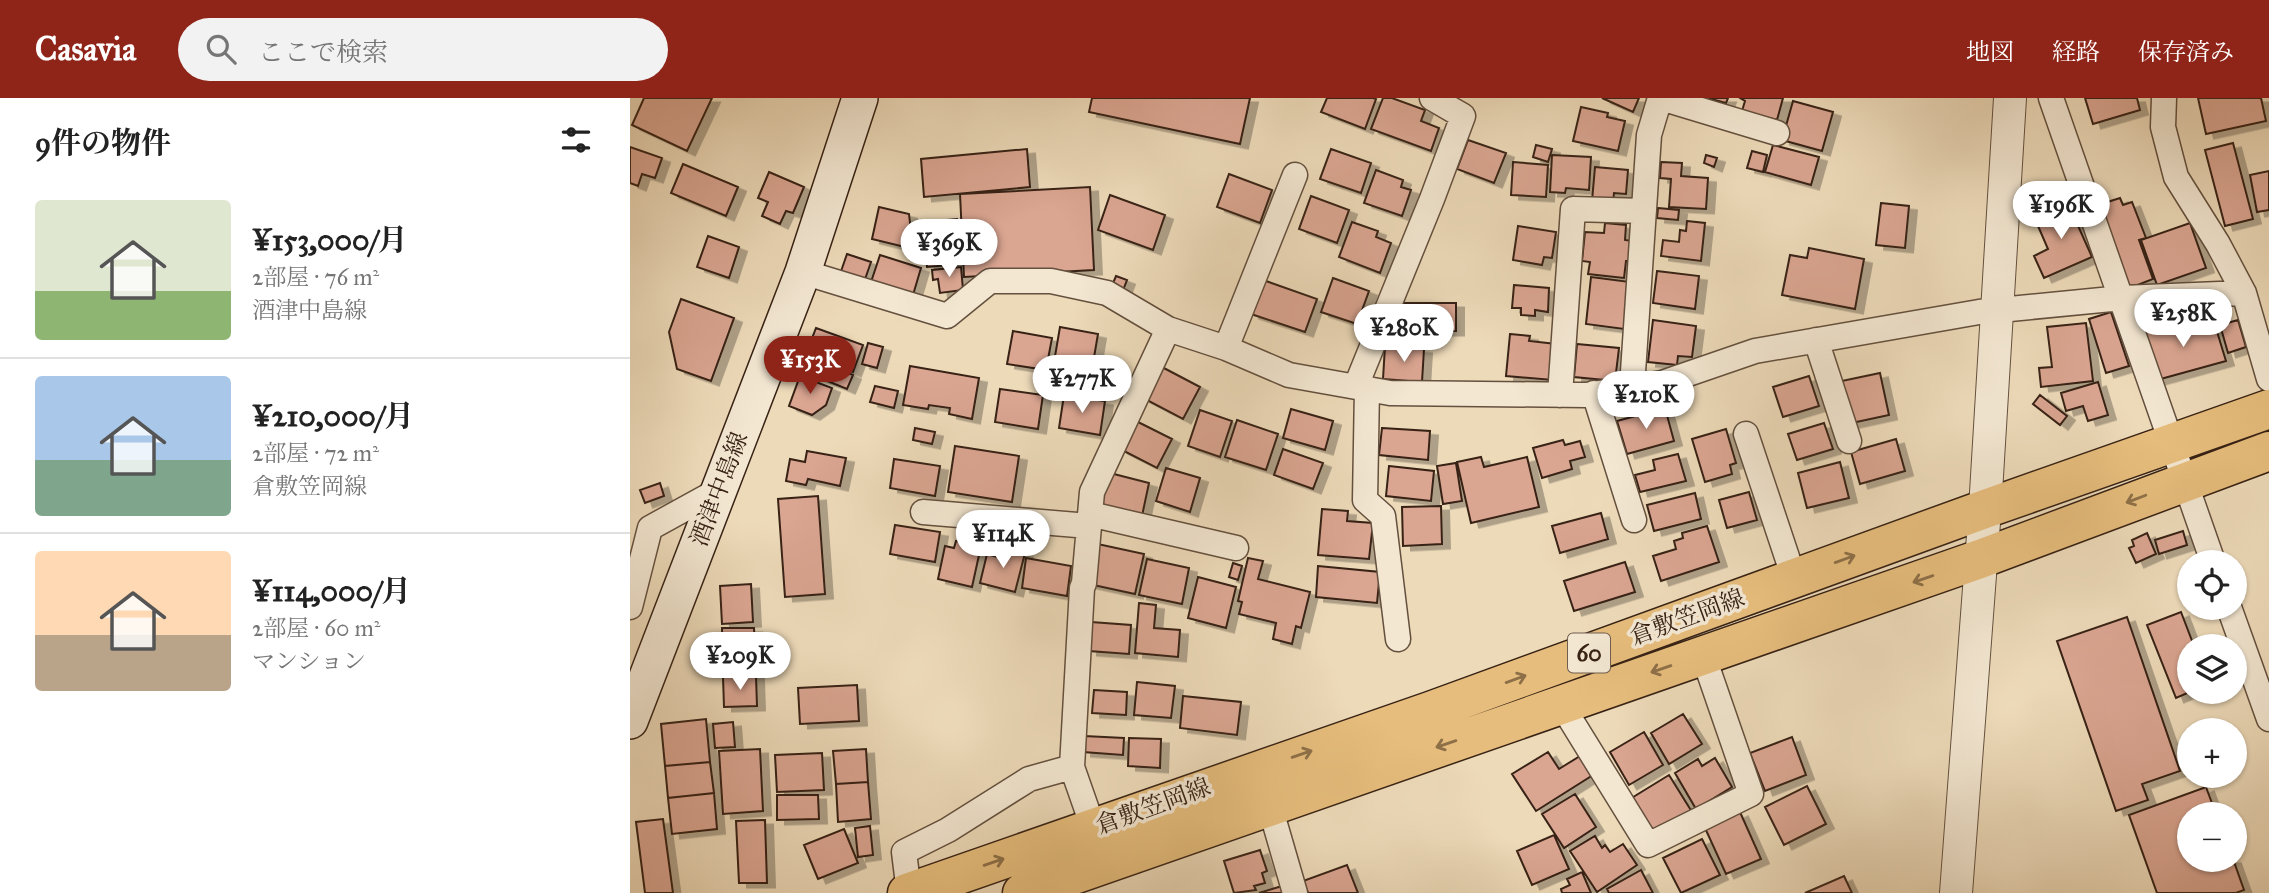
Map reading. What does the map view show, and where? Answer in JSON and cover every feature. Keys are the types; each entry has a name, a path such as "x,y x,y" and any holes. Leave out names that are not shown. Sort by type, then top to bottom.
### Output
{"main road":[{"name":"酒津中島線","path":"630,721 803,272 860,98"},
{"name":"倉敷笠岡線","path":"908,893 1430,710 2269,409"},
{"name":"倉敷笠岡線","path":"1022,893 1980,559 2269,451"}],"street":[{"path":"1398,639 1383,516 1365,500 1362,387 1463,116 1432,98"},
{"path":"1632,387 1649,135 1660,98 1777,133"},
{"path":"1956,893 1985,509 2010,98"},
{"path":"2051,98 2209,550"},
{"path":"2164,98 2163,127 2176,177 2218,244 2244,293 2262,333 2269,379"},
{"path":"1226,348 1295,175"},
{"path":"1560,394 1573,209 1644,211"},
{"path":"803,272 947,316 990,281 1051,281 1107,293 1168,329 1226,348 1289,375 1390,393 1594,393 1662,383 1755,351 1997,310 2122,298 2244,293"},
{"path":"1093,827 1072,766 1082,588 1092,492 1168,329"},
{"path":"1816,340 1849,441"},
{"path":"1594,393 1634,520"},
{"path":"1746,434 1794,578"},
{"path":"630,607 650,528 719,490"},
{"path":"923,512 1090,520 1236,548"},
{"path":"2234,620 2269,719"},
{"path":"1561,704 1648,845 1751,794 1703,655"},
{"path":"908,893 904,852 948,830 1030,779 1072,766"},
{"path":"1259,769 1295,893"}],"building":[{"path":"644,98 712,98 687,151 632,125"},
{"path":"1092,98 1250,98 1240,144 1089,112"},
{"path":"1327,98 1376,99 1365,129 1321,112"},
{"path":"1383,98 1392,98 1425,110 1421,121 1439,128 1431,151 1371,129"},
{"path":"1602,98 1639,98 1633,112"},
{"path":"1707,98 1728,98 1726,103"},
{"path":"1740,98 1783,98 1777,120 1742,111 1745,101"},
{"path":"2085,98 2137,98 2140,110 2093,124"},
{"path":"2198,98 2261,98 2266,121 2206,134"},
{"path":"1793,101 1833,112 1822,151 1782,140"},
{"path":"1581,107 1608,113 1607,117 1625,121 1618,151 1573,141"},
{"path":"1468,140 1506,153 1494,183 1457,169"},
{"path":"2233,143 2253,219 2225,226 2205,150"},
{"path":"1536,145 1552,149 1548,162 1533,157"},
{"path":"1773,145 1819,157 1811,185 1765,172"},
{"path":"630,147 662,158 655,178 642,174 638,186 630,183"},
{"path":"1027,149 1030,187 924,197 921,159"},
{"path":"1331,149 1371,163 1361,193 1320,179"},
{"path":"1752,151 1767,155 1763,172 1747,168"},
{"path":"1552,155 1591,157 1589,190 1566,188 1565,193 1550,192"},
{"path":"1706,155 1717,158 1714,167 1704,163"},
{"path":"1513,162 1548,165 1546,197 1511,195"},
{"path":"1661,162 1682,163 1681,176 1708,178 1706,209 1669,207 1671,179 1660,178"},
{"path":"683,164 738,187 726,216 671,193"},
{"path":"1595,167 1628,170 1626,194 1614,193 1613,203 1592,201"},
{"path":"1376,170 1403,180 1401,187 1411,190 1402,216 1364,203"},
{"path":"2269,171 2269,210 2257,212 2250,175"},
{"path":"769,172 804,187 793,213 786,211 780,224 762,216 768,202 758,198"},
{"path":"1229,174 1272,190 1260,223 1217,207"},
{"path":"1090,187 1094,270 964,277 960,194"},
{"path":"1110,195 1165,215 1153,250 1098,230"},
{"path":"1311,196 1349,210 1337,243 1299,229"},
{"path":"2120,198 2123,205 2132,202 2146,238 2139,240 2153,279 2125,290 2095,206"},
{"path":"2066,199 2092,257 2044,278 2034,256 2048,249 2035,219 2051,212 2049,207"},
{"path":"1881,203 1909,206 1905,248 1876,245"},
{"path":"879,207 909,214 913,249 872,239"},
{"path":"1658,208 1679,210 1678,220 1657,218"},
{"path":"957,219 961,264 927,267 925,239 938,237 937,221"},
{"path":"1687,221 1705,223 1701,261 1661,256 1663,240 1679,242 1680,230 1686,231"},
{"path":"1352,222 1378,231 1376,237 1391,243 1380,273 1339,257"},
{"path":"1605,223 1626,225 1625,240 1632,241 1630,261 1626,261 1624,278 1588,274 1590,262 1582,261 1585,232 1604,233"},
{"path":"2190,223 2206,268 2157,285 2141,240"},
{"path":"1518,226 1556,232 1552,258 1544,257 1542,265 1513,260"},
{"path":"708,236 739,247 729,278 697,267"},
{"path":"1809,248 1864,259 1855,309 1782,295 1790,255 1807,258"},
{"path":"847,254 871,262 863,285 839,277"},
{"path":"880,255 921,268 913,295 871,282"},
{"path":"961,267 963,290 940,293 938,279 933,280 932,270"},
{"path":"1657,271 1699,276 1695,309 1653,303"},
{"path":"1116,276 1127,280 1122,293 1111,288"},
{"path":"1591,277 1630,282 1624,329 1586,324"},
{"path":"1333,278 1369,291 1357,324 1321,312"},
{"path":"1263,280 1317,299 1305,332 1251,314"},
{"path":"1514,285 1549,288 1548,312 1535,310 1535,316 1521,315 1521,308 1512,308"},
{"path":"681,299 734,318 711,381 677,369 669,332"},
{"path":"1401,303 1456,303 1456,331 1401,332"},
{"path":"2111,312 2129,366 2106,373 2089,319"},
{"path":"1653,320 1696,326 1692,357 1678,356 1677,365 1648,362"},
{"path":"2238,320 2246,347 2228,353 2220,325"},
{"path":"2175,322 2177,329 2193,325 2194,331 2215,325 2226,361 2157,380 2143,331"},
{"path":"2086,323 2093,381 2041,387 2039,368 2052,367 2047,327"},
{"path":"1060,327 1098,334 1092,369 1054,362"},
{"path":"816,328 863,345 853,372 806,354"},
{"path":"1013,331 1052,338 1046,370 1007,364"},
{"path":"1510,334 1530,336 1529,341 1556,344 1553,380 1506,376"},
{"path":"868,343 883,347 877,368 862,364"},
{"path":"1577,344 1619,348 1615,381 1574,377"},
{"path":"1385,346 1424,349 1422,382 1383,379"},
{"path":"811,357 853,375 847,389 805,372"},
{"path":"910,366 979,378 972,419 949,414 950,408 929,405 928,409 903,405"},
{"path":"1160,366 1200,387 1183,419 1143,398"},
{"path":"1880,373 1889,415 1847,424 1837,382"},
{"path":"800,376 832,388 826,405 812,415 789,406"},
{"path":"1809,376 1819,406 1783,417 1773,387"},
{"path":"2098,382 2108,415 2088,421 2083,406 2066,411 2061,393"},
{"path":"875,386 898,391 894,408 870,402"},
{"path":"1000,389 1043,395 1038,429 995,422"},
{"path":"1064,395 1105,401 1100,435 1059,428"},
{"path":"2040,395 2067,416 2060,425 2033,404"},
{"path":"1665,408 1674,441 1627,454 1617,421"},
{"path":"1291,409 1333,421 1325,450 1283,438"},
{"path":"1200,410 1232,421 1220,457 1188,446"},
{"path":"1134,420 1172,439 1157,468 1120,449"},
{"path":"1237,420 1278,434 1266,470 1225,457"},
{"path":"1824,423 1833,449 1797,460 1788,434"},
{"path":"915,428 935,432 932,444 913,440"},
{"path":"1382,428 1430,431 1428,460 1379,455"},
{"path":"1726,429 1736,463 1730,465 1732,474 1705,482 1692,439"},
{"path":"1896,439 1905,471 1860,484 1851,452"},
{"path":"1563,440 1565,445 1580,441 1585,457 1570,461 1572,469 1542,478 1533,448"},
{"path":"955,446 1019,456 1012,502 948,492"},
{"path":"1283,449 1323,463 1313,489 1274,475"},
{"path":"807,451 846,458 840,486 808,479 806,485 786,481 790,459 805,462"},
{"path":"1678,454 1686,481 1640,492 1635,475 1655,470 1653,460"},
{"path":"1481,457 1484,467 1527,457 1539,507 1471,523 1457,462"},
{"path":"894,459 940,466 935,496 890,488"},
{"path":"1840,462 1849,498 1807,508 1798,473"},
{"path":"1456,463 1462,501 1443,504 1437,466"},
{"path":"1389,466 1434,471 1431,501 1386,496"},
{"path":"1166,468 1200,478 1190,512 1156,501"},
{"path":"1106,472 1149,483 1142,516 1098,505"},
{"path":"660,483 664,496 645,503 640,490"},
{"path":"1749,492 1757,520 1727,528 1719,500"},
{"path":"1695,493 1701,519 1654,531 1647,505"},
{"path":"818,496 825,594 785,597 778,499"},
{"path":"1441,506 1442,544 1403,546 1402,507"},
{"path":"1322,509 1348,511 1347,521 1373,523 1369,559 1318,555"},
{"path":"1601,513 1608,539 1560,553 1552,526"},
{"path":"895,525 940,532 935,562 890,554"},
{"path":"1707,526 1719,562 1661,581 1653,556 1676,549 1674,541 1683,538 1682,533"},
{"path":"2183,531 2187,545 2159,554 2155,540"},
{"path":"2147,533 2156,554 2136,563 2129,548 2134,546 2132,540"},
{"path":"956,541 981,546 972,587 938,579 945,546 954,548"},
{"path":"1093,543 1144,554 1135,594 1084,583"},
{"path":"1003,547 1025,553 1015,592 980,583 987,554 1001,558"},
{"path":"1026,558 1071,566 1067,596 1022,588"},
{"path":"1248,558 1263,561 1258,579 1310,592 1301,628 1296,626 1292,644 1273,639 1276,623 1239,614 1242,602 1238,601"},
{"path":"1147,559 1189,568 1182,604 1139,595"},
{"path":"1625,562 1635,592 1574,611 1564,581"},
{"path":"1233,563 1242,566 1238,580 1229,577"},
{"path":"1318,566 1380,572 1377,603 1316,597"},
{"path":"1198,577 1236,587 1226,628 1188,618"},
{"path":"751,584 753,622 722,624 720,586"},
{"path":"1139,603 1156,605 1154,628 1180,630 1178,657 1135,653"},
{"path":"2177,614 2177,620 2184,620 2189,634 2177,634 2176,698 2147,625"},
{"path":"2127,617 2177,762 2177,772 2142,784 2148,800 2116,811 2057,641"},
{"path":"1091,622 1131,625 1129,654 1089,651"},
{"path":"722,628 754,628 756,676 723,677"},
{"path":"756,676 757,706 724,707 723,677"},
{"path":"1137,682 1175,686 1171,718 1134,715"},
{"path":"857,685 859,721 800,724 798,688"},
{"path":"1094,690 1127,692 1126,715 1092,713"},
{"path":"1183,696 1241,702 1237,735 1180,728"},
{"path":"1683,714 1702,744 1669,764 1651,733"},
{"path":"706,719 710,762 665,766 661,724"},
{"path":"733,722 735,747 715,748 713,724"},
{"path":"1644,732 1663,765 1629,785 1610,752"},
{"path":"1084,736 1124,738 1123,755 1083,752"},
{"path":"1792,737 1806,775 1765,791 1750,753"},
{"path":"1129,738 1161,739 1160,768 1128,766"},
{"path":"760,749 763,811 723,814 719,751"},
{"path":"866,749 868,782 836,784 833,751"},
{"path":"1548,752 1559,769 1580,756 1593,775 1536,811 1512,774"},
{"path":"822,753 824,790 777,792 775,755"},
{"path":"1715,758 1732,787 1696,809 1675,773 1698,759 1702,766"},
{"path":"710,762 714,793 668,798 665,766"},
{"path":"1669,775 1692,812 1653,836 1630,799"},
{"path":"868,782 871,819 838,822 836,784"},
{"path":"1807,786 1826,824 1784,845 1765,807"},
{"path":"2206,788 2212,802 2177,802 2177,872 2238,872 2244,890 2236,893 2157,893 2129,815"},
{"path":"714,793 717,829 672,834 668,798"},
{"path":"1575,794 1596,827 1564,848 1542,814"},
{"path":"777,795 818,795 819,819 777,820"},
{"path":"1740,812 1761,859 1726,874 1705,828"},
{"path":"663,819 673,893 645,893 636,822"},
{"path":"765,820 767,883 739,883 736,821"},
{"path":"870,826 873,855 858,857 855,828"},
{"path":"844,829 858,863 818,879 804,845"},
{"path":"1554,835 1569,869 1532,885 1517,851"},
{"path":"1595,836 1602,848 1605,845 1610,852 1623,844 1637,865 1597,892 1570,851"},
{"path":"1702,839 1720,875 1681,893 1663,858"},
{"path":"1260,850 1267,871 1262,873 1265,883 1254,886 1256,890 1234,893 1224,861"},
{"path":"1347,865 1358,893 1308,893 1303,881"},
{"path":"1641,870 1653,893 1609,893 1607,889"},
{"path":"1582,872 1591,893 1562,893 1561,889 1570,885 1567,879"},
{"path":"1844,876 1852,893 1805,893"},
{"path":"1282,886 1284,893 1259,893"}]}
